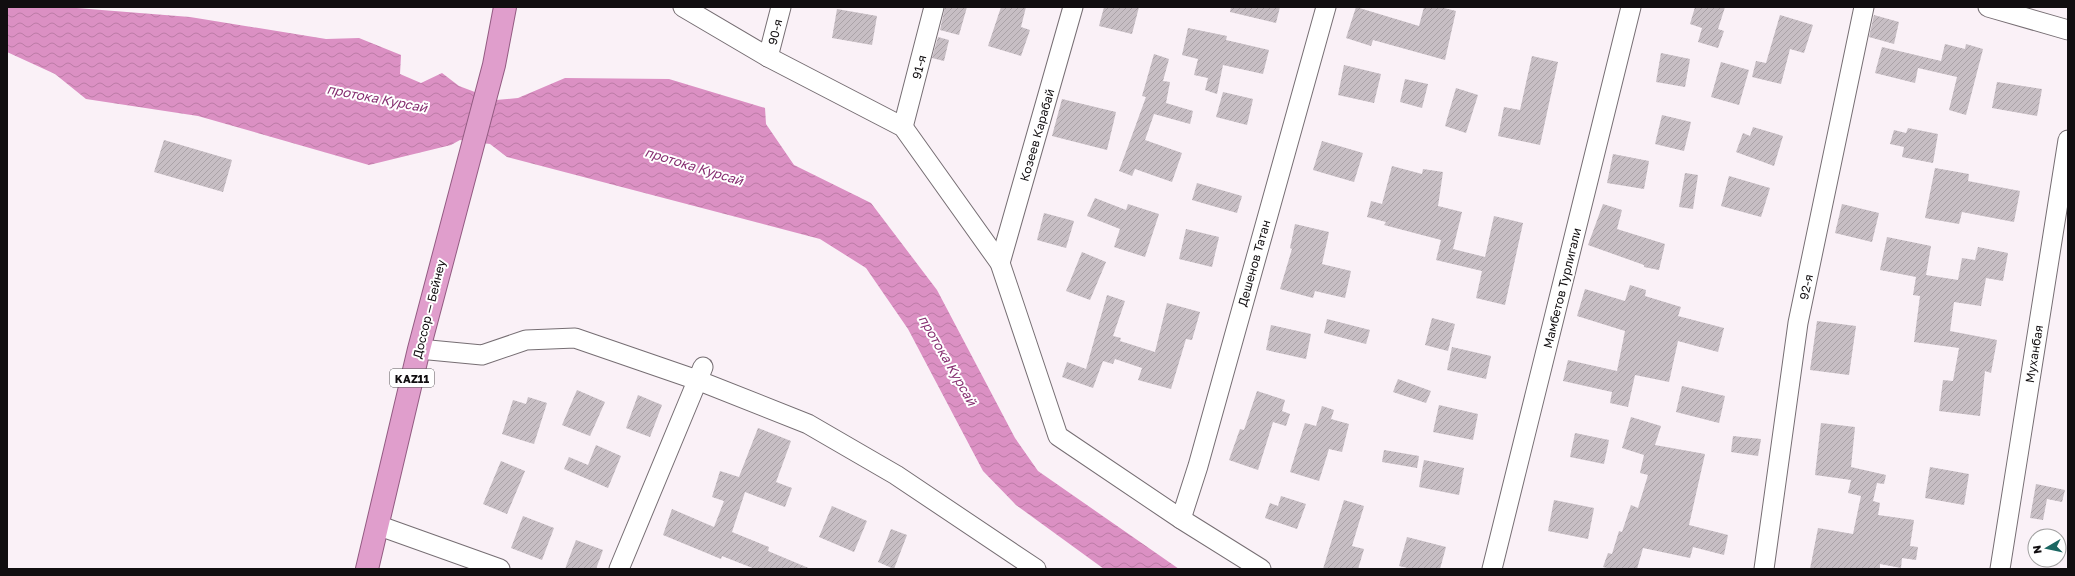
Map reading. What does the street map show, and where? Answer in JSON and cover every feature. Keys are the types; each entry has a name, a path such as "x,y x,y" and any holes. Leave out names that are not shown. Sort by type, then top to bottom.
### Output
{"highway":[{"name":"Доссор — Бейнеу","path":"367,569 419,349 460,189 494,66 505,7"}],"street":[{"path":"683,7 768,57 903,127 1000,263 1058,436 1180,519 1261,569"},
{"name":"90-я","path":"768,57 781,7"},
{"name":"91-я","path":"903,127 934,7"},
{"name":"Козеев Карабай","path":"1000,263 1074,7"},
{"name":"Дешенов Татан","path":"1180,519 1198,466 1326,7"},
{"name":"Мамбетов Турлигали","path":"1492,569 1631,7"},
{"name":"92-я","path":"1764,569 1798,322 1864,7"},
{"path":"1988,7 2068,30"},
{"name":"Муханбая","path":"2000,569 2068,140"},
{"path":"419,349 482,355 526,340 575,338 700,374 808,424 896,475 1036,569"},
{"path":"620,569 700,374"},
{"path":"377,525 500,569"}],"water":[{"name":"протока Курсай","path":"7,7 64,7 190,17 326,39 359,38 401,55 400,74 421,83 442,73 459,86 496,100 518,98 565,78 669,79 765,108 766,124 794,165 871,203 937,290 1015,438 1038,471 1179,569 1104,569 1016,505 983,471 908,329 866,268 820,239 507,157 490,144 460,140 451,145 369,165 198,116 86,99 55,74 7,52"}],"building":[{"path":"945,7 967,7 959,35 940,30"},
{"path":"1001,7 1026,7 1021,27 1030,30 1021,56 988,46"},
{"path":"1104,7 1139,7 1132,34 1099,26"},
{"path":"1231,7 1280,7 1276,23 1230,12"},
{"path":"1356,7 1419,26 1424,7 1440,7 1456,11 1445,60 1373,40 1371,46 1346,38"},
{"path":"1695,7 1725,7 1718,29 1724,31 1718,48 1698,42 1702,28 1690,24"},
{"path":"837,9 877,16 872,45 832,38"},
{"path":"1780,15 1813,25 1804,53 1790,49 1781,84 1752,77 1756,61 1766,63"},
{"path":"1874,15 1899,22 1894,44 1869,37"},
{"path":"1188,28 1227,36 1226,40 1269,50 1263,74 1223,65 1217,94 1205,90 1208,78 1194,75 1198,59 1182,55"},
{"path":"938,37 949,40 944,61 932,58"},
{"path":"1945,44 1965,49 1966,44 1983,49 1966,115 1949,110 1957,77 1918,68 1915,83 1875,73 1882,47 1941,61"},
{"path":"1661,53 1690,59 1685,87 1656,82"},
{"path":"1154,54 1169,59 1163,81 1170,82 1166,103 1193,111 1190,124 1154,114 1145,140 1182,153 1172,182 1135,169 1132,176 1119,171 1146,97 1142,96"},
{"path":"1532,56 1558,62 1540,145 1498,136 1504,107 1520,110"},
{"path":"1721,62 1749,70 1739,105 1711,97"},
{"path":"1344,65 1381,74 1374,103 1338,95"},
{"path":"1405,79 1428,84 1422,108 1400,102"},
{"path":"1997,82 2042,89 2037,116 1992,108"},
{"path":"1456,88 1478,95 1466,133 1445,126"},
{"path":"1223,92 1253,99 1247,125 1216,117"},
{"path":"1062,99 1116,112 1107,150 1052,136"},
{"path":"1662,115 1691,122 1684,151 1655,144"},
{"path":"1753,127 1783,136 1774,166 1736,152 1743,133 1750,136"},
{"path":"1908,128 1938,134 1933,163 1902,157 1904,147 1890,144 1894,130 1906,133"},
{"path":"164,140 232,160 223,192 154,172"},
{"path":"1322,141 1363,153 1354,182 1313,170"},
{"path":"1613,154 1649,161 1644,189 1607,183"},
{"path":"1392,166 1422,174 1423,169 1443,172 1438,206 1462,212 1453,249 1485,257 1494,216 1523,223 1505,305 1476,298 1482,271 1436,260 1441,240 1384,225 1386,222 1367,217 1371,201 1382,204"},
{"path":"1935,168 1969,174 1968,181 2020,191 2014,222 1962,212 1959,224 1925,218"},
{"path":"1685,173 1698,175 1693,209 1679,207"},
{"path":"1729,176 1770,188 1761,217 1721,206"},
{"path":"1197,183 1242,196 1237,213 1192,200"},
{"path":"1095,198 1126,210 1128,204 1159,214 1145,257 1114,247 1120,229 1087,216"},
{"path":"1603,204 1622,210 1617,229 1665,244 1659,270 1644,267 1644,265 1588,245"},
{"path":"1842,204 1879,213 1872,242 1835,233"},
{"path":"1044,213 1074,221 1066,248 1037,240"},
{"path":"1295,224 1329,232 1322,264 1351,271 1345,298 1315,291 1313,298 1280,289 1292,249 1290,248"},
{"path":"1186,229 1219,237 1212,267 1179,259"},
{"path":"1887,237 1931,246 1926,275 1958,280 1962,258 1975,260 1978,247 2008,253 2003,281 1986,278 1981,306 1954,302 1950,331 1997,340 1991,373 1985,371 1980,416 1939,411 1943,380 1953,381 1959,348 1914,342 1920,296 1913,295 1916,277 1880,270"},
{"path":"1082,252 1106,262 1090,300 1066,291"},
{"path":"1630,285 1646,290 1645,296 1681,307 1678,316 1724,328 1718,352 1678,341 1669,382 1635,375 1628,407 1610,403 1612,392 1563,381 1568,360 1617,371 1625,331 1577,316 1585,289 1625,301"},
{"path":"1107,295 1125,301 1113,336 1121,338 1120,341 1155,352 1167,303 1200,312 1192,340 1186,339 1171,389 1138,380 1142,368 1115,359 1113,364 1103,361 1093,388 1062,377 1067,362 1086,369"},
{"path":"1432,318 1455,324 1448,351 1425,345"},
{"path":"1327,319 1370,330 1366,344 1324,333"},
{"path":"1817,321 1856,326 1849,375 1810,370"},
{"path":"1271,325 1311,334 1306,359 1266,350"},
{"path":"1452,347 1491,356 1486,379 1447,370"},
{"path":"1398,379 1431,391 1426,403 1393,392"},
{"path":"1682,386 1725,396 1719,423 1676,412"},
{"path":"577,390 605,402 590,436 562,425"},
{"path":"1257,391 1285,400 1282,411 1290,414 1286,426 1273,422 1258,470 1229,460 1240,429 1244,430"},
{"path":"638,395 662,405 650,437 626,428"},
{"path":"528,397 547,403 534,444 502,434 513,400 526,404"},
{"path":"1439,405 1478,414 1473,440 1433,432"},
{"path":"1322,406 1334,410 1331,419 1349,424 1342,452 1329,449 1319,481 1290,472 1305,423 1316,426"},
{"path":"1631,417 1661,426 1655,445 1705,454 1689,525 1728,535 1724,555 1693,547 1690,558 1643,548 1637,569 1611,569 1603,567 1608,553 1612,554 1619,531 1622,532 1631,505 1638,508 1648,475 1640,473 1644,455 1622,448"},
{"path":"1821,423 1855,427 1851,467 1886,475 1884,484 1877,483 1873,501 1880,503 1878,515 1914,520 1910,546 1918,547 1916,560 1902,558 1901,568 1880,564 1880,569 1810,569 1818,528 1853,534 1861,496 1848,493 1851,480 1815,475"},
{"path":"758,428 791,441 776,482 792,488 785,507 745,492 732,532 769,547 768,551 811,569 755,569 722,556 721,559 663,535 672,509 714,527 724,501 712,497 720,471 739,477"},
{"path":"1575,433 1609,440 1604,464 1570,457"},
{"path":"1733,436 1761,439 1758,456 1731,452"},
{"path":"596,445 621,456 608,488 564,469 569,457 588,465"},
{"path":"1384,450 1419,456 1417,468 1382,462"},
{"path":"1424,460 1464,468 1459,495 1419,487"},
{"path":"501,461 525,471 507,514 483,504"},
{"path":"1930,467 1969,474 1964,505 1925,498"},
{"path":"2036,484 2065,490 2062,502 2047,499 2043,520 2030,518"},
{"path":"1281,496 1306,504 1297,529 1265,518 1270,503 1278,506"},
{"path":"1344,500 1364,506 1352,546 1364,549 1358,569 1323,569"},
{"path":"1554,500 1594,508 1588,539 1548,531"},
{"path":"832,506 867,521 854,552 819,537"},
{"path":"523,516 554,528 542,560 511,548"},
{"path":"891,529 907,535 894,569 878,562"},
{"path":"1407,537 1446,547 1440,569 1412,569 1399,566"},
{"path":"576,540 603,550 596,569 565,569"}]}
